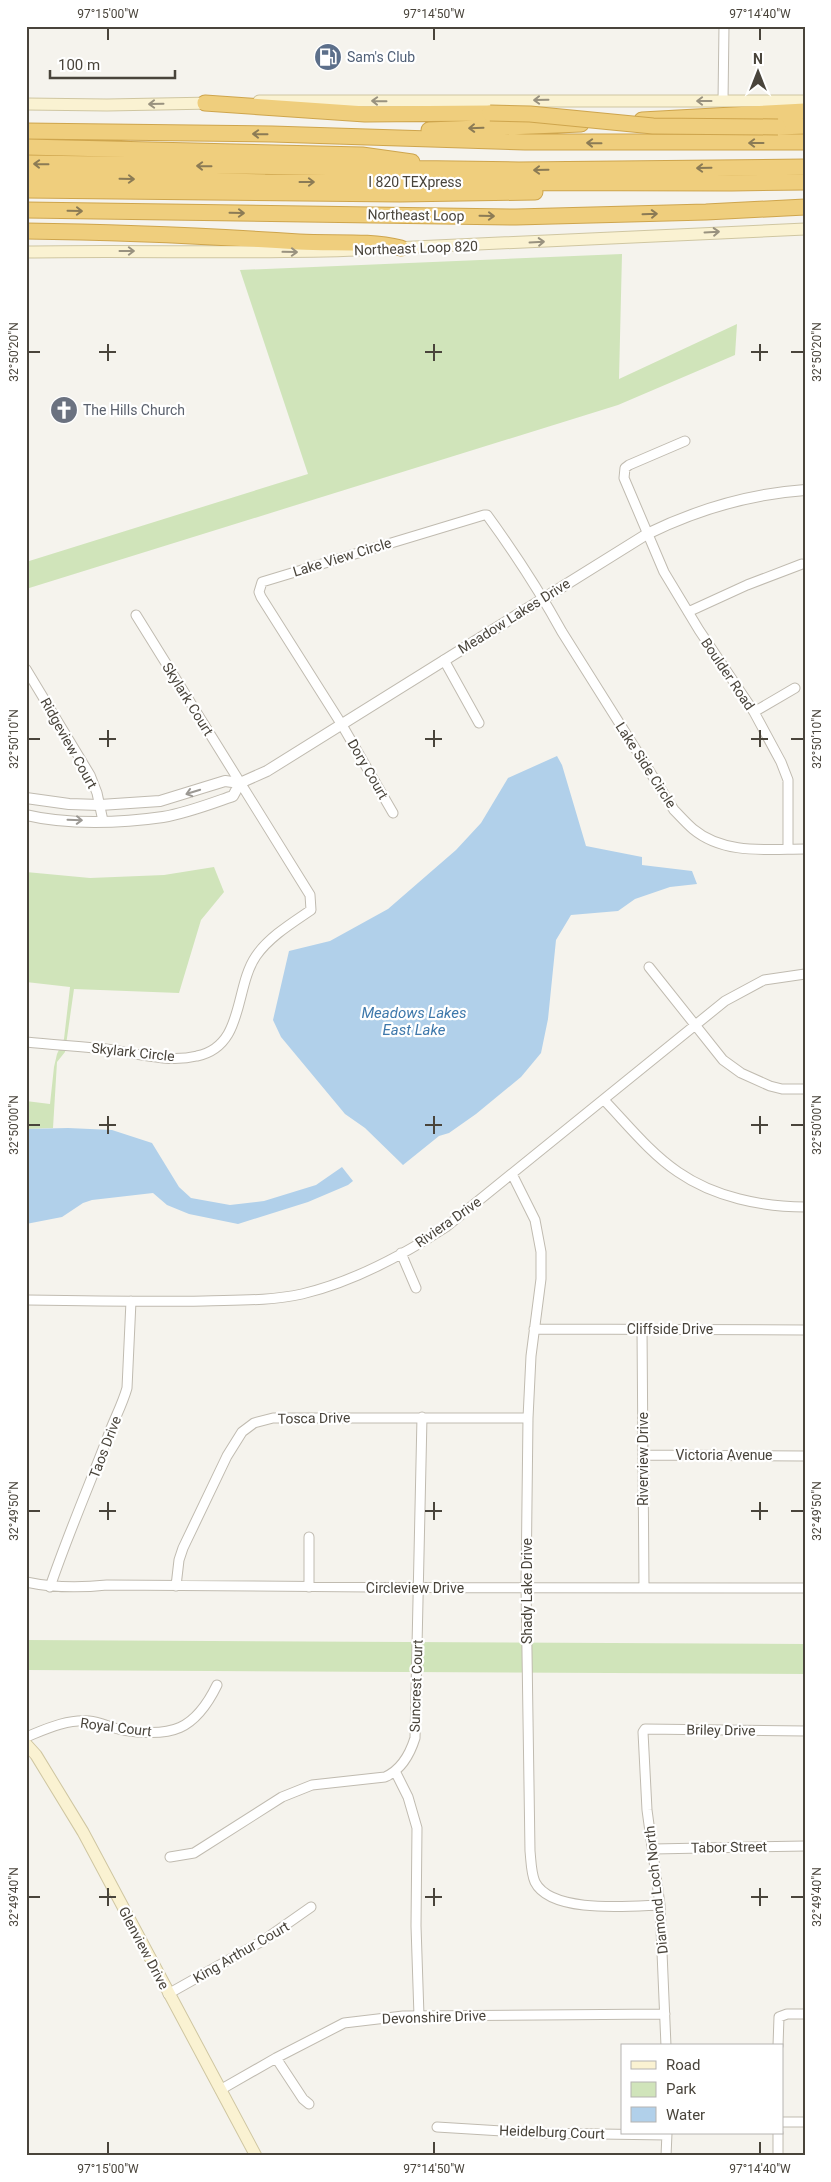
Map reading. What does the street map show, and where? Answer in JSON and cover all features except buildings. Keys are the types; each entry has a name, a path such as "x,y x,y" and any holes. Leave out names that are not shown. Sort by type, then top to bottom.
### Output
{"highway":[{"path":"205,103 365,114 530,114 653,126 805,126"},
{"path":"379,137 434,130 523,127 805,111"},
{"path":"26,132 379,137 612,144 805,142"},
{"path":"26,147 362,155 400,159 445,169"},
{"name":"I 820 TEXpress","path":"26,164 445,169 805,167"},
{"name":"I 820 TEXpress","path":"26,176 265,182 805,182"},
{"path":"26,190 430,194 648,191 672,183"},
{"name":"Northeast Loop","path":"26,210 516,216 706,212 805,207"},
{"path":"26,231 219,236 301,242 380,243 401,248"}],"main road":[{"path":"26,104 107,105 285,100 418,102 805,101"},
{"name":"Northeast Loop 820","path":"26,252 300,252 805,229"},
{"name":"Glenview Drive","path":"26,1744 36,1755 82,1832 256,2156"}],"street":[{"path":"723,101 724,26"},
{"name":"Boulder Road","path":"685,441 625,468 624,478 664,572 754,712 781,762 788,780 788,849"},
{"name":"Meadow Lakes Drive","path":"26,798 69,804 100,805 160,801 192,793 225,781 240,783 268,771 647,534 671,522 718,505 760,495 805,490"},
{"name":"Lake View Circle","path":"342,725 261,597 259,592 262,582 487,515 515,552 522,568 542,598"},
{"path":"688,612 747,585 802,564"},
{"name":"Lake Side Circle","path":"542,598 674,810 694,830 715,842 756,850 805,849"},
{"name":"Skylark Court","path":"136,615 240,783"},
{"path":"444,660 480,723"},
{"name":"Ridgeview Court","path":"26,669 90,775 103,821"},
{"path":"754,712 795,688"},
{"name":"Dory Court","path":"342,725 393,813"},
{"name":"Meadow Lakes Drive","path":"26,814 66,820 103,821 163,817 183,813 233,796 240,783"},
{"name":"Skylark Circle","path":"26,1042 105,1049 157,1057 186,1057 202,1055 212,1050 225,1039 237,1016 255,958 275,937 311,910 312,904 310,896 240,783"},
{"path":"649,967 723,1060 741,1073 782,1089 805,1089"},
{"name":"Riviera Drive","path":"26,1300 131,1301 280,1298 323,1288 365,1272 446,1227 604,1100 694,1024 725,1001 764,980 805,974"},
{"path":"604,1100 655,1153 678,1172 727,1195 782,1207 805,1207"},
{"name":"Shady Lake Drive","path":"512,1174 532,1212 538,1232 541,1279 530,1356 526,1586 530,1851 535,1881 540,1888 557,1899 581,1904 660,1905"},
{"path":"401,1253 416,1288"},
{"name":"Taos Drive","path":"50,1587 68,1535 90,1487 108,1436 123,1402 126,1388 131,1301"},
{"name":"Cliffside Drive","path":"534,1329 805,1330"},
{"name":"Riverview Drive","path":"642,1329 644,1588"},
{"name":"Suncrest Court","path":"395,1772 401,1765 415,1738 422,1417"},
{"name":"Tosca Drive","path":"176,1586 179,1560 183,1548 227,1456 242,1432 254,1423 273,1418 528,1418"},
{"name":"Victoria Avenue","path":"643,1455 805,1456"},
{"path":"309,1537 309,1587"},
{"name":"Circleview Drive","path":"26,1582 50,1587 74,1588 107,1585 419,1588 526,1586 805,1588"},
{"name":"Royal Court","path":"26,1738 56,1726 76,1721 91,1721 122,1730 149,1732 176,1729 191,1722 202,1712 217,1685"},
{"name":"Briley Drive","path":"642,1735 645,1729 805,1731"},
{"name":"Diamond Loch North","path":"642,1735 647,1810 654,1848 660,1905 666,2044"},
{"path":"170,1857 194,1853 282,1797 312,1785 361,1781 385,1777 395,1772 408,1797 417,1828 416,1926 419,2016"},
{"name":"Tabor Street","path":"654,1848 805,1846"},
{"name":"King Arthur Court","path":"168,1994 264,1940 311,1907"},
{"name":"Devonshire Drive","path":"220,2090 276,2058 344,2023 419,2016 665,2014"},
{"path":"778,2044 779,2017 787,2014 805,2014"},
{"path":"276,2058 303,2099 309,2104"},
{"path":"784,2122 805,2122"},
{"name":"Heidelburg Court","path":"437,2127 534,2133 621,2134"},
{"path":"666,2156 667,2134"},
{"path":"778,2134 778,2156"}],"green space":[{"path":"622,254 619,379 737,324 735,355 618,405 26,589 26,562 308,474 240,270"},
{"path":"214,867 224,892 201,920 179,993 74,989 65,1052 57,1062 53,1128 26,1129 26,1101 50,1104 54,1067 57,1054 64,1039 70,987 26,982 26,872 90,878 164,875"},
{"path":"26,1640 805,1644 805,1674 26,1670"}],"water":[{"name":"Meadows Lakes East Lake","path":"557,756 562,765 586,846 642,857 642,865 692,871 697,884 670,887 635,899 618,911 571,915 556,940 548,1019 541,1053 521,1077 476,1114 449,1133 439,1136 403,1165 365,1128 345,1114 281,1037 273,1020 289,951 330,941 388,909 456,850 481,823 508,778"},
{"path":"26,1129 112,1130 152,1143 179,1187 191,1198 230,1205 264,1201 316,1185 342,1167 353,1181 348,1185 308,1202 238,1224 189,1214 167,1205 153,1193 92,1200 83,1203 62,1217 26,1224"}],"place":[{"name":"Sam's Club","path":"328,57"},
{"name":"The Hills Church","path":"64,410"}]}
